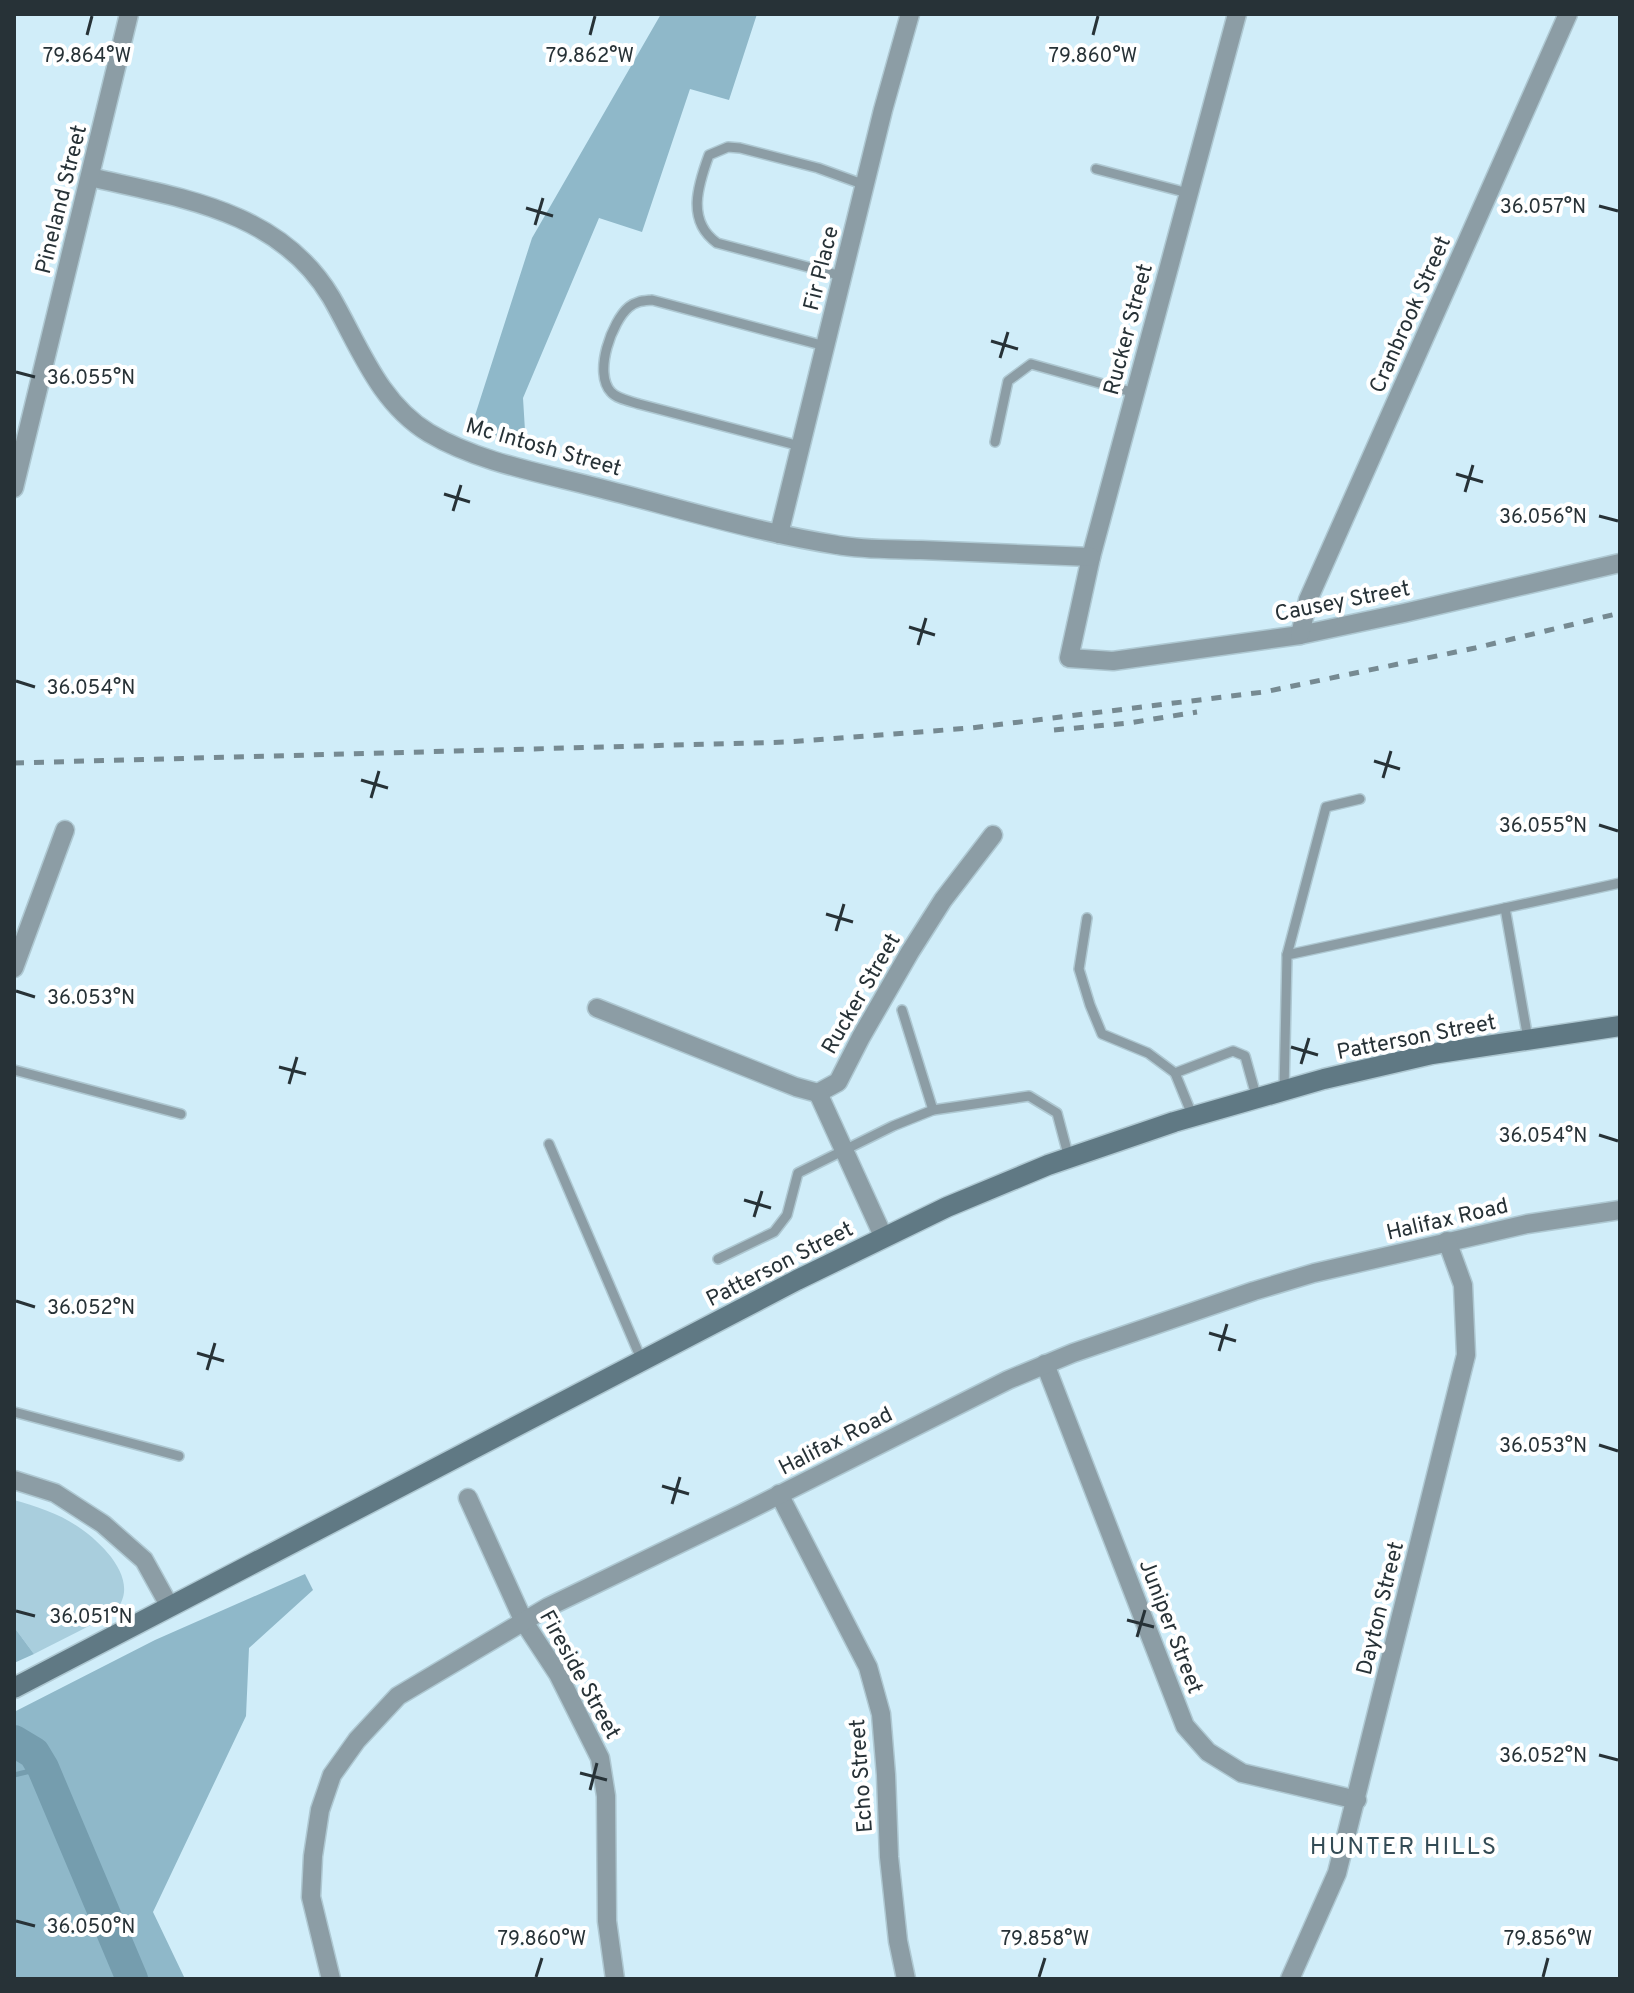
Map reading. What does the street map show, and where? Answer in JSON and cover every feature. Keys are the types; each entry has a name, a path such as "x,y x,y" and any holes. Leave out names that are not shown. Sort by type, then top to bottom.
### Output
{"main road":[{"name":"Patterson Street","path":"14,1688 642,1361 947,1207 1069,1158 1284,1091 1432,1054 1620,1026"}],"street":[{"name":"Pineland Street","path":"14,488 129,14"},
{"name":"Fir Place","path":"779,534 910,14"},
{"name":"Rucker Street","path":"1069,658 1091,557 1237,14"},
{"name":"Cranbrook Street","path":"1300,635 1314,586 1568,14"},
{"name":"Mc Intosh Street","path":"90,177 193,200 250,221 299,256 330,295 373,378 404,413 439,438 525,468 779,534 840,546 1091,557"},
{"name":"Causey Street","path":"1069,658 1113,661 1300,635 1620,563"},
{"path":"14,968 65,830"},
{"name":"Rucker Street","path":"818,1093 838,1082 910,952 943,900 993,835"},
{"path":"597,1008 818,1093 884,1238"},
{"name":"Halifax Road","path":"331,1979 311,1897 320,1810 332,1775 357,1740 398,1696 548,1607 1045,1364 1314,1273 1527,1224 1620,1210"},
{"name":"Dayton Street","path":"1290,1979 1337,1873 1466,1355 1463,1285 1447,1241"},
{"name":"Juniper Street","path":"1045,1364 1185,1726 1208,1752 1242,1773 1357,1800"},
{"path":"14,1480 55,1493 103,1524 144,1560 170,1607"},
{"name":"Echo Street","path":"779,1494 868,1667 881,1714 889,1857 898,1941 906,1979"},
{"name":"Fireside Street","path":"468,1498 524,1622 558,1674 600,1758 606,1796 607,1921 615,1979"}],"lane":[{"path":"842,276 717,243 705,234 699,221 698,185 709,155 728,147 804,164 865,185"},
{"path":"1096,169 1188,193"},
{"path":"800,446 613,395 605,384 604,363 613,325 637,301 652,300 825,346"},
{"path":"995,442 1008,381 1031,364 1135,393"},
{"path":"1284,1091 1287,955 1326,807 1360,799"},
{"path":"1287,955 1620,883"},
{"path":"1505,908 1528,1039"},
{"path":"1087,918 1079,969 1102,1034 1148,1053 1175,1073 1193,1117"},
{"path":"902,1010 933,1110"},
{"path":"1175,1073 1233,1051 1245,1056 1257,1099"},
{"path":"14,1070 181,1114"},
{"path":"718,1259 774,1232 787,1215 798,1173 893,1126 933,1110 1029,1096 1057,1113 1069,1158"},
{"path":"549,1144 642,1361"},
{"path":"14,1412 179,1456"}],"shaded area":[{"path":"661,14 757,14 729,100 690,89 642,232 599,218 523,398 526,447 470,431 532,238"},
{"path":"14,1500 54,1514 77,1526 98,1543 117,1566 124,1591 121,1603 104,1620 34,1654 14,1627"},
{"path":"305,1574 313,1590 249,1648 246,1716 153,1912 185,1979 14,1979 14,1712 155,1640"},
{"path":"14,1627 34,1654 14,1663"}],"waterway":[{"path":"14,1741 34,1753 43,1768 132,1979"},
{"path":"14,1775 43,1768"}],"railway":[{"path":"14,763 788,742 971,728 1264,692 1475,648 1620,613"},
{"path":"1054,730 1129,723 1197,712"}],"district":[{"name":"HUNTER HILLS","path":"1404,1846"}]}
